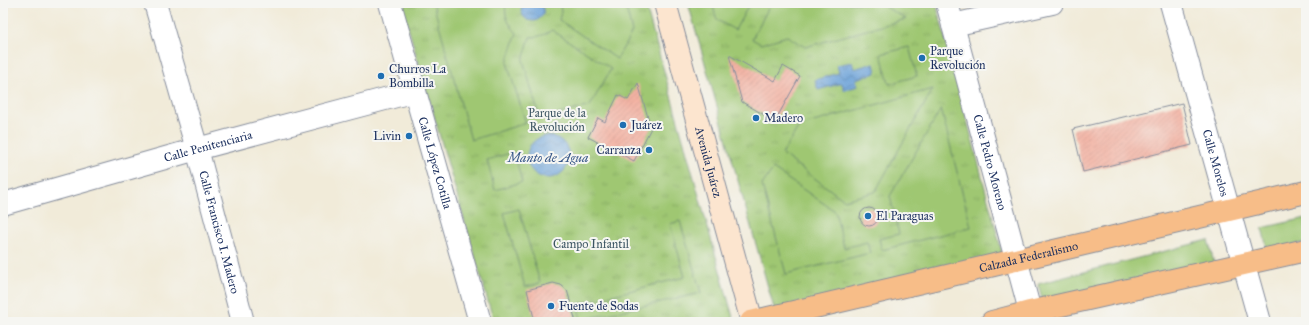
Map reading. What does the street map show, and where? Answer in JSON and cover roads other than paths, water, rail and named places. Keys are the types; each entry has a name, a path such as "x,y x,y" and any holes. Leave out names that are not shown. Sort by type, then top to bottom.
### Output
{"main road":[{"name":"Avenida Juárez","path":"665,3 752,322"},
{"name":"Calzada Federalismo","path":"752,322 1306,192"},
{"path":"992,322 1032,317 1306,250"}],"street":[{"name":"Calle Francisco I. Madero","path":"155,3 198,149 243,322"},
{"name":"Calle López Cotilla","path":"390,3 480,322"},
{"name":"Calle Pedro Moreno","path":"947,3 1032,317"},
{"path":"954,25 1052,3"},
{"name":"Calle Morelos","path":"1171,3 1260,322"},
{"name":"Calle Penitenciaria","path":"3,204 198,149 415,91"}],"water":[{"path":"523,3 541,3 543,6 542,16 535,21 526,19 521,11"},
{"path":"852,62 854,69 874,63 876,73 856,79 858,86 844,90 842,83 818,90 815,80 839,73 837,65"},
{"name":"Manto de Agua","path":"544,136 552,136 560,139 566,145 569,157 566,169 560,175 552,178 544,178 536,175 530,169 527,161 527,153 530,145 536,139"}],"place":[{"name":"Parque Revolución","path":"922,58"},
{"name":"Churros La Bombilla","path":"381,76"},
{"name":"Madero","path":"756,118"},
{"name":"Juárez","path":"623,125"},
{"name":"Livin","path":"409,136"},
{"name":"Carranza","path":"649,150"},
{"name":"El Paraguas","path":"868,216"},
{"name":"Fuente de Sodas","path":"551,306"}],"park label":[{"name":"Parque de la Revolución","path":"557,120"},
{"name":"Campo Infantil","path":"591,244"}]}
